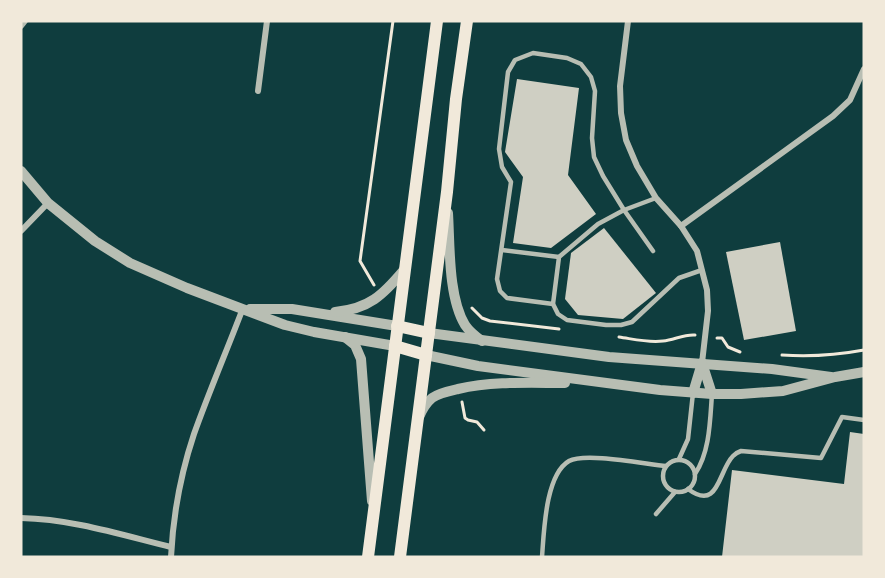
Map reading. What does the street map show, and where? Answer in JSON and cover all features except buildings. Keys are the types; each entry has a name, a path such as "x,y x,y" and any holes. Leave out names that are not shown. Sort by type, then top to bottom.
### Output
{"main road":[{"path":"368,557 437,21"},
{"path":"400,557 467,21"},
{"path":"397,326 429,333"},
{"path":"395,346 426,355"}],"street":[{"path":"21,26 25,21"},
{"path":"258,91 267,21"},
{"path":"628,21 620,86 621,114 626,140 637,166 656,198 681,226 697,251 707,290 708,311 702,363 693,393"},
{"path":"681,226 833,116 850,100 864,69"},
{"path":"21,171 48,203 95,242 130,263 187,288 292,327 395,346"},
{"path":"447,192 451,273 455,299 466,327 482,341"},
{"path":"21,231 48,203"},
{"path":"314,312 344,311 366,305 383,294 404,270"},
{"path":"243,308 292,309 397,326"},
{"path":"171,557 180,491 194,434 243,308"},
{"path":"429,333 609,357 772,369 835,377"},
{"path":"342,336 350,339 355,345 361,359 373,516"},
{"path":"426,355 478,366 712,394 783,391 864,372"},
{"path":"702,363 712,394"},
{"path":"418,419 426,404 435,396 478,385 610,383"},
{"path":"21,518 63,521 171,547"}],"lane":[{"path":"554,304 507,297 500,291 497,279 511,182 502,167 499,149 508,72 515,60 533,53 567,58 581,64 591,77 595,91 592,138 594,157 624,210 653,251"},
{"path":"656,198 624,210 598,224 559,256 554,304 558,314 567,321 621,325 632,322 680,278 702,270"},
{"path":"502,250 559,256"},
{"path":"679,459 688,439 693,393"},
{"path":"695,474 692,465 688,462 673,460 663,471 664,483 675,492 684,491 692,486 705,449 712,394"},
{"path":"688,489 696,495 703,497 708,495 720,480 728,463 734,455 741,451 821,458 842,417 864,420"},
{"path":"542,557 548,498 553,481 568,462 583,458 666,466"},
{"path":"656,514 675,492"}],"path":[{"path":"376,290 360,261 393,21"},
{"path":"718,338 722,338 728,347 741,352"},
{"path":"775,355 810,357 864,350"},
{"path":"460,397 465,418 477,422 484,430"}]}
